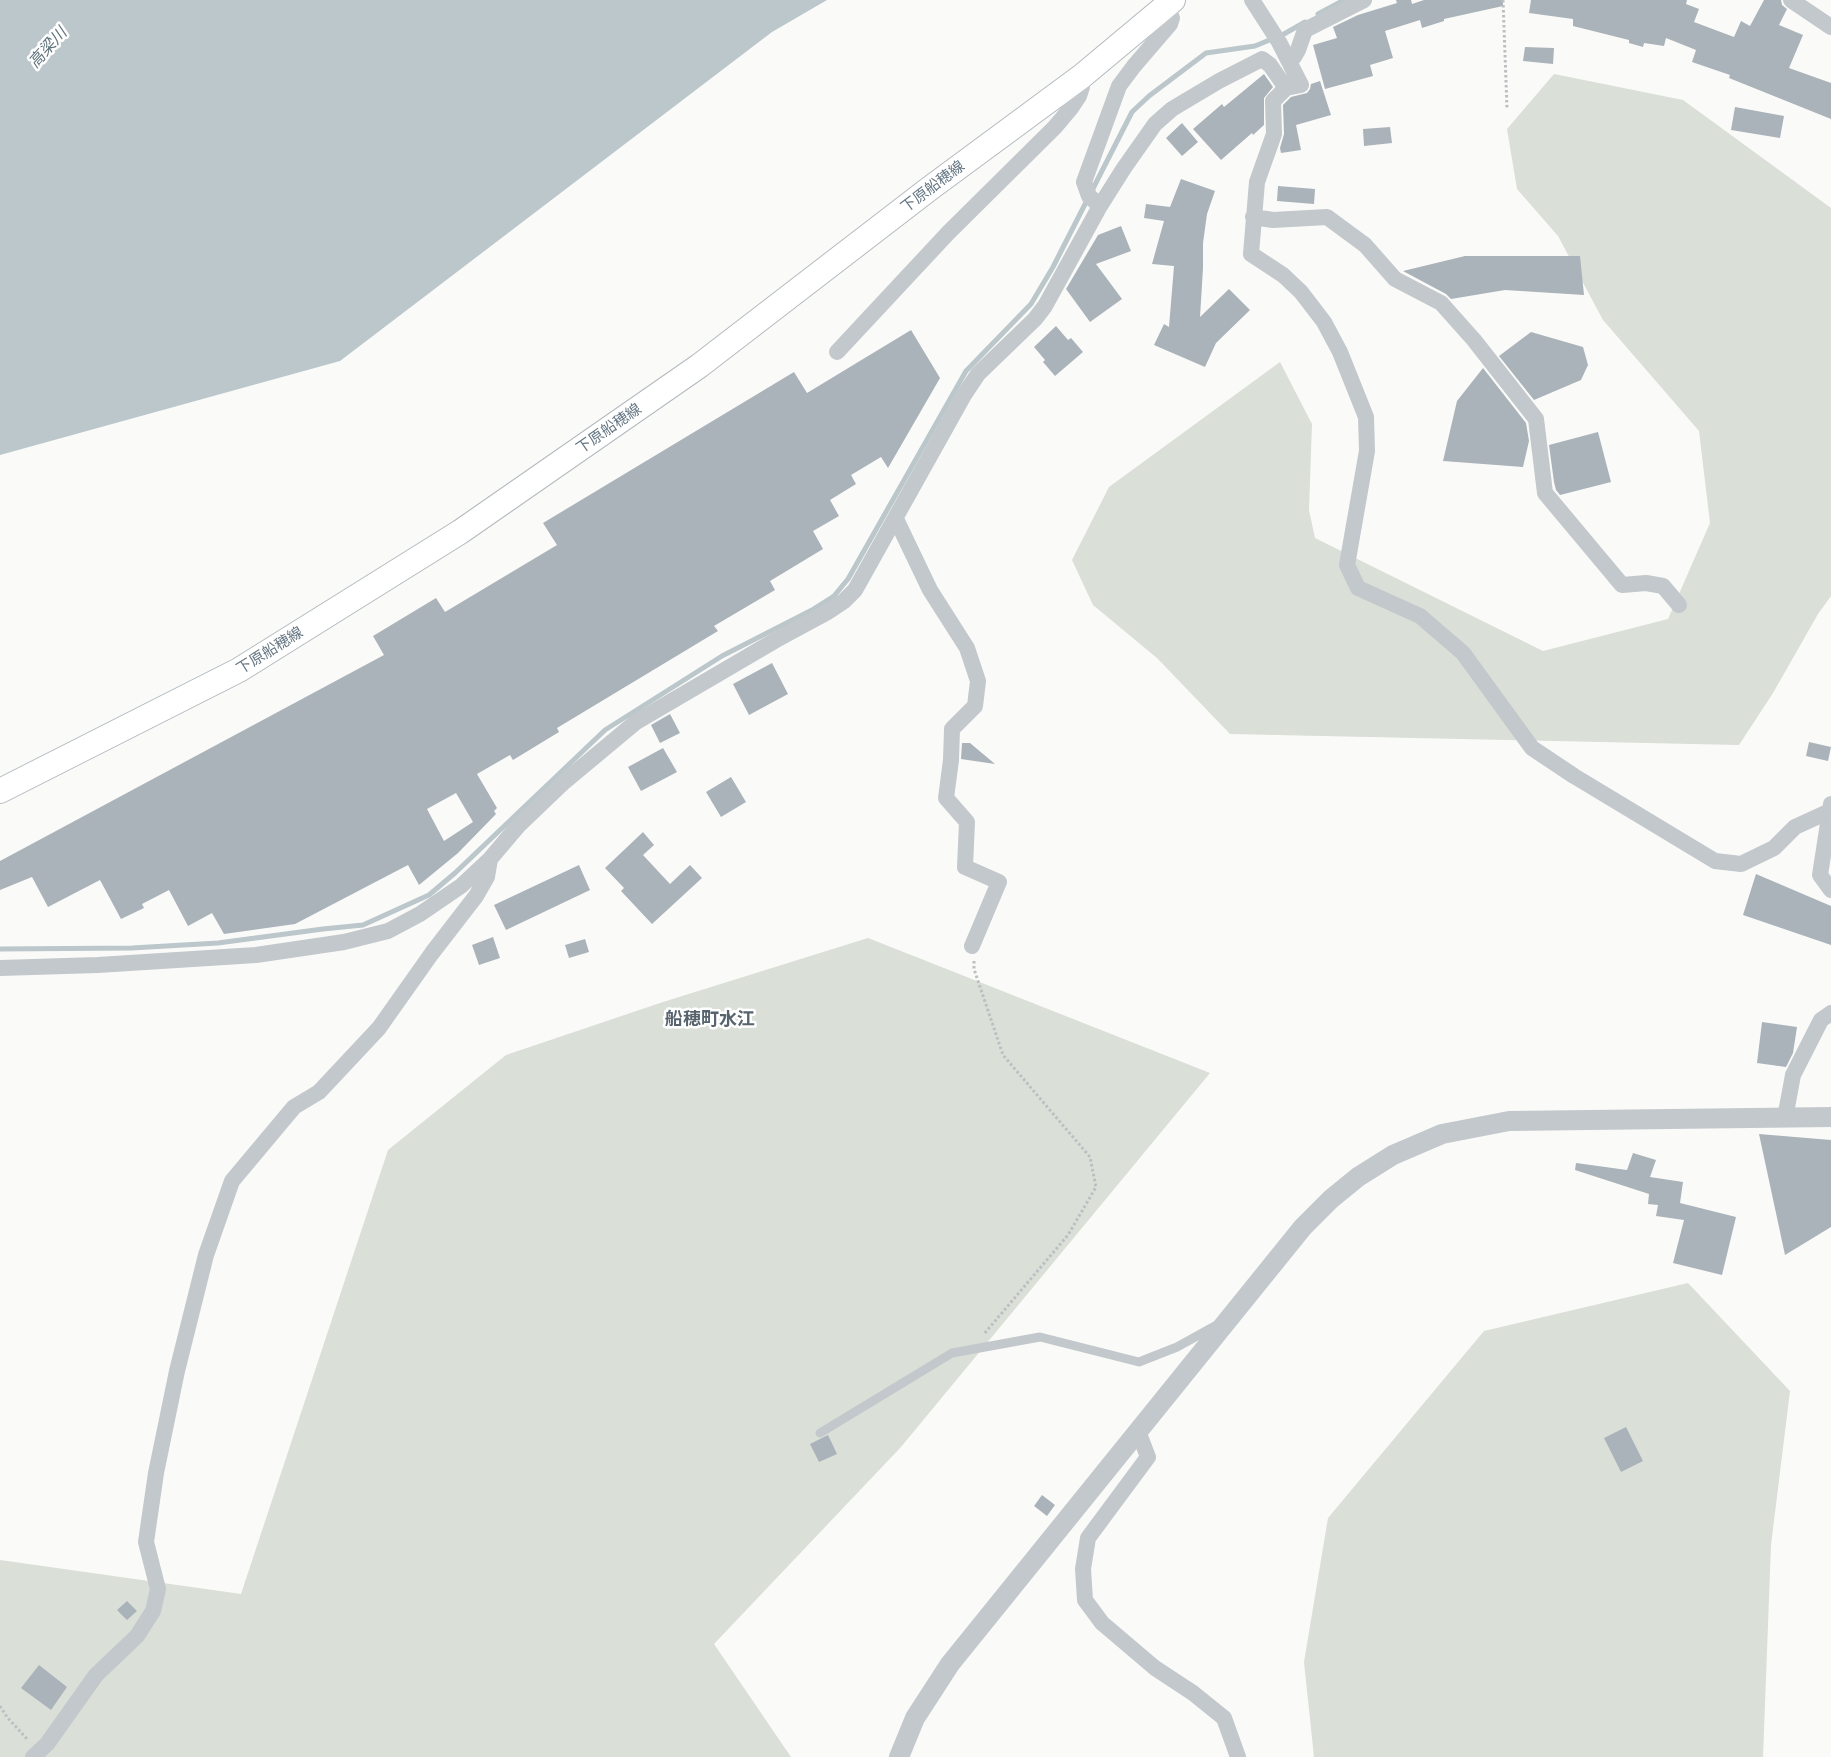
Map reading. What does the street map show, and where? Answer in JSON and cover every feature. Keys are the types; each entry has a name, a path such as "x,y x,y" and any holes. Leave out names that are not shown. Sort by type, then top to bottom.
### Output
{"main road":[{"name":"下原船穂線","path":"0,790 239,670 460,532 699,366 929,189 1082,76 1170,2"}],"street":[{"path":"1252,0 1278,42 1301,85 1286,88 1273,101 1274,134 1257,182 1251,254 1282,275 1301,292 1324,322 1340,352 1366,417 1367,451 1347,566 1358,588 1420,616 1463,653 1532,748 1574,776 1715,861 1741,864 1774,848 1795,827 1830,807"},
{"path":"0,968 98,965 256,955 344,942 388,932 420,914 461,886 490,859 518,826 564,782 636,722 844,601 855,590 968,388 978,374 1040,312 1095,201 1124,168 1156,124 1172,109 1255,61 1262,59 1281,61 1298,50 1305,30 1364,0"},
{"path":"1791,0 1831,27"},
{"path":"1095,201 1084,182 1119,86 1170,24 1172,18 1170,2"},
{"path":"1281,61 1286,88"},
{"path":"837,352 948,233 1071,108 1079,96 1082,87 1082,76"},
{"path":"1253,217 1273,220 1327,217 1365,245 1395,279 1441,303 1474,340 1536,419 1545,493 1622,585 1646,583 1663,586 1679,605"},
{"path":"896,519 930,590 967,648 978,681 975,706 952,729 951,760 946,798 967,822 965,867 999,882 972,946"},
{"path":"1830,807 1820,875 1831,890"},
{"path":"36,1754 47,1744 96,1675 136,1636 153,1611 158,1589 146,1542 156,1473 177,1371 206,1255 232,1181 294,1107 319,1092 379,1028 432,953 476,896 488,877 490,859"},
{"path":"1785,1118 1793,1075 1821,1020 1831,1013"},
{"path":"1810,1044 1823,1029 1831,1025"},
{"path":"899,1757 915,1718 950,1664 1303,1227 1331,1199 1358,1177 1393,1155 1442,1134 1509,1121 1831,1116"},
{"path":"1138,1431 1148,1457 1088,1538 1083,1569 1085,1600 1102,1623 1155,1668 1193,1693 1224,1718 1238,1757"}],"lane":[{"path":"820,1433 952,1353 1040,1337 1139,1362 1177,1348 1228,1319"}],"path":[{"path":"1503,0 1507,108"},
{"path":"972,946 974,969 1003,1054 1090,1156 1096,1187 1068,1235 984,1333 980,1348"},
{"path":"0,1706 36,1754"}],"shaded area":[{"path":"1554,74 1683,100 1831,208 1831,596 1818,614 1773,693 1739,745 1230,734 1157,658 1093,605 1072,560 1109,487 1280,362 1312,424 1309,510 1315,538 1543,651 1668,619 1710,523 1699,431 1603,320 1558,236 1517,189 1507,129"},
{"path":"868,938 1210,1073 901,1447 714,1644 791,1757 0,1757 0,1560 241,1594 388,1150 506,1055 663,1002"},
{"path":"1688,1283 1790,1391 1771,1545 1763,1757 1314,1757 1304,1662 1328,1518 1484,1331"}],"water":[{"name":"高梁川","path":"0,0 827,0 772,32 340,361 0,455"}],"building":[{"path":"1396,0 1411,0 1412,4 1424,0 1503,0 1503,6 1444,19 1444,21 1422,28 1420,20 1385,31 1393,58 1370,65 1373,76 1325,89 1313,45 1337,38 1333,27 1358,15 1397,3"},
{"path":"1531,0 1687,0 1686,4 1699,9 1694,22 1734,37 1741,21 1750,26 1764,0 1781,0 1782,5 1787,9 1779,25 1803,35 1789,68 1831,83 1831,119 1729,78 1730,75 1692,62 1696,50 1666,38 1664,46 1644,43 1643,47 1629,43 1629,40 1573,26 1573,19 1529,13"},
{"path":"1525,47 1554,48 1553,64 1523,61"},
{"path":"1264,74 1273,87 1264,98 1264,125 1221,160 1193,129 1222,104 1224,107"},
{"path":"1320,81 1331,115 1296,125 1301,150 1281,153 1280,148 1284,134 1283,105 1291,97 1307,93 1311,84"},
{"path":"1735,107 1784,116 1780,138 1731,130"},
{"path":"1182,123 1198,142 1182,156 1166,138"},
{"path":"1390,127 1392,143 1364,146 1363,129"},
{"path":"1181,179 1215,191 1207,214 1203,243 1200,317 1229,289 1250,310 1216,343 1205,367 1154,345 1164,324 1169,327 1174,266 1152,264 1164,221 1144,218 1146,204 1170,207"},
{"path":"1278,186 1315,189 1314,204 1277,201"},
{"path":"1121,226 1131,251 1096,264 1122,299 1090,322 1066,289 1098,235"},
{"path":"1465,256 1580,256 1584,295 1505,290 1451,299 1446,294 1403,271"},
{"path":"1056,326 1068,340 1071,338 1083,352 1055,376 1043,362 1045,360 1034,347"},
{"path":"911,330 940,378 888,468 881,457 851,475 856,484 830,500 839,516 813,531 823,549 770,581 775,590 714,626 718,631 557,728 559,732 513,760 510,755 477,774 497,808 494,811 496,814 458,853 419,885 408,865 295,924 224,934 212,913 188,926 169,890 142,904 144,908 121,919 100,880 48,907 32,877 0,890 0,861 384,655 373,636 436,598 445,612 557,545 543,523 794,372 807,393","holes":["456,793 473,822 444,841 427,809"]},
{"path":"1531,332 1583,347 1588,365 1581,380 1534,400 1499,356"},
{"path":"1483,368 1526,423 1529,441 1523,467 1443,461 1457,401"},
{"path":"1598,432 1611,482 1560,495 1556,490 1554,482 1549,445"},
{"path":"772,663 788,694 749,715 733,684"},
{"path":"670,714 680,733 660,743 651,725"},
{"path":"1809,742 1831,747 1828,761 1806,756"},
{"path":"962,743 970,743 995,764 961,759"},
{"path":"663,748 677,772 641,791 628,767"},
{"path":"731,777 746,802 721,817 706,792"},
{"path":"643,832 654,845 643,855 670,884 690,865 702,878 652,924 621,891 624,888 605,868"},
{"path":"579,865 590,890 506,930 494,905"},
{"path":"1756,874 1831,906 1831,945 1743,915"},
{"path":"493,937 500,958 479,965 472,945"},
{"path":"585,939 589,952 569,958 565,945"},
{"path":"1762,1022 1797,1027 1793,1053 1786,1067 1757,1063"},
{"path":"1759,1134 1831,1140 1831,1227 1785,1255"},
{"path":"1633,1153 1656,1160 1650,1177 1683,1182 1680,1203 1736,1217 1722,1275 1673,1263 1684,1220 1656,1216 1658,1205 1648,1204 1649,1194 1575,1170 1576,1163 1627,1170"},
{"path":"1626,1427 1643,1461 1621,1472 1604,1438"},
{"path":"828,1435 837,1454 819,1462 810,1444"},
{"path":"1042,1495 1055,1505 1047,1516 1034,1506"},
{"path":"127,1601 137,1611 127,1620 117,1610"},
{"path":"39,1665 67,1687 51,1710 21,1688"}],"waterway":[{"path":"1318,14 1344,0"},
{"path":"0,949 132,948 218,943 363,925 429,895 455,873 605,730 722,656 812,610 834,596 848,579 966,371 1031,304 1053,267 1132,112 1149,96 1206,53 1255,46 1284,34 1305,22"}],"district":[{"name":"船穂町水江","path":"710,1020"}]}
